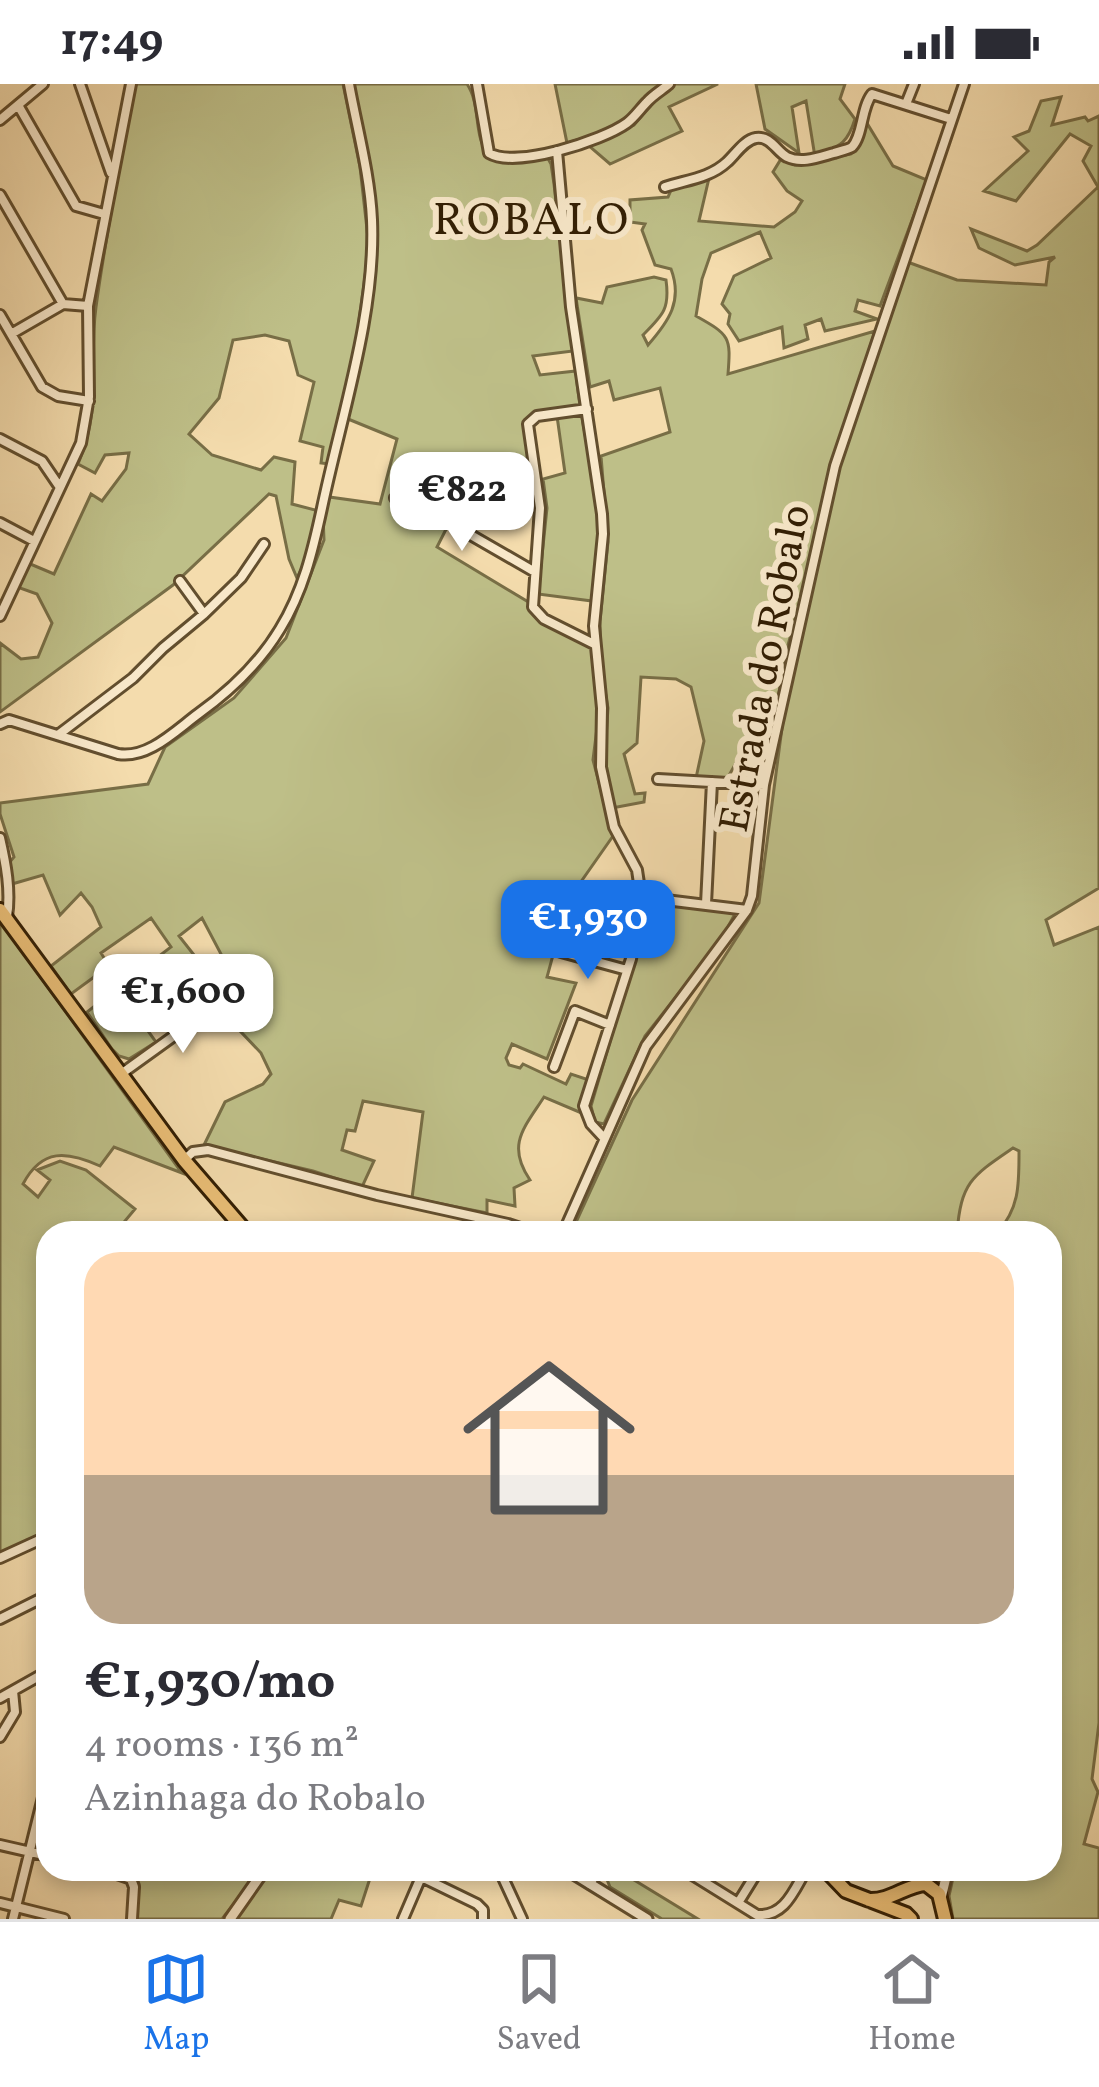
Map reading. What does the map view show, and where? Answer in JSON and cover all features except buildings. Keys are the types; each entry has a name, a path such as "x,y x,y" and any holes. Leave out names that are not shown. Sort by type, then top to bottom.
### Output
{"main road":[{"path":"3,915 184,1160 237,1221"},
{"path":"836,1881 846,1892 908,1917"},
{"path":"869,1900 930,1886 940,1911"},
{"path":"908,1917 903,1899 913,1887"}],"street":[{"path":"0,120 44,84"},
{"path":"80,84 112,176"},
{"path":"0,616 82,443 88,401 88,306 131,84"},
{"path":"0,724 9,720 128,755 155,745 211,705 251,668 280,630 317,540 370,278 372,219 349,84"},
{"path":"477,84 488,148 493,157 507,158 557,151 620,127 669,84"},
{"path":"906,104 914,84"},
{"name":"Estrada do Robalo","path":"568,1221 646,1046 747,910 752,896 764,784 835,466 964,84"},
{"path":"665,187 710,174 754,138 767,140 794,159 848,149 855,142 869,96 951,119"},
{"path":"18,105 76,206 104,214"},
{"path":"557,151 571,307 603,535 594,626 602,708 601,766 614,826 637,870 640,897 628,970 584,1106 591,1124 604,1138"},
{"path":"0,195 63,304"},
{"path":"11,334 63,304 88,306"},
{"path":"0,315 41,387 58,396 88,401"},
{"path":"587,409 537,416 528,424 539,489 534,611 595,645"},
{"path":"0,439 42,461 59,486"},
{"path":"395,498 404,497 430,510 535,572"},
{"path":"0,523 34,541"},
{"path":"58,735 133,678 204,614 241,578 264,544"},
{"path":"180,581 204,614"},
{"path":"77,721 81,742"},
{"path":"658,779 764,784"},
{"path":"706,904 712,782"},
{"path":"0,838 9,903 3,915"},
{"path":"640,897 747,910"},
{"path":"561,952 628,970"},
{"path":"120,1075 221,1002"},
{"path":"554,1066 575,1011 610,1025"},
{"path":"184,1160 193,1152 208,1150 494,1221"},
{"path":"0,1558 36,1542"},
{"path":"0,1619 36,1601"},
{"path":"0,1698 36,1678"},
{"path":"0,1737 15,1712 13,1691"},
{"path":"13,1919 36,1828"},
{"path":"0,1845 36,1853"},
{"path":"131,1919 132,1881"},
{"path":"230,1919 257,1881"},
{"path":"403,1919 419,1881"},
{"path":"428,1881 481,1911"},
{"path":"505,1881 522,1919"},
{"path":"585,1881 646,1919"},
{"path":"702,1881 758,1915 770,1916 798,1881"},
{"path":"738,1903 752,1881"},
{"path":"913,1887 921,1881"},
{"path":"940,1911 946,1881"},
{"path":"0,1903 64,1919"}],"green space":[{"path":"133,84 343,84 360,167 369,247 355,350 330,464 321,463 323,447 300,441 314,382 298,375 289,341 265,335 233,340 219,398 189,434 212,455 261,470 274,457 295,462 292,504 319,511 312,547 297,578 276,496 269,494 173,585 0,712 0,643 21,659 38,657 52,623 37,594 17,587 28,563 54,574 91,494 102,501 126,469 129,453 105,455 95,473 78,464 93,404 96,307"},
{"path":"352,84 467,84 490,157 546,155 554,184 573,351 533,356 540,375 576,371 596,496 599,536 592,601 538,594 547,508 543,479 565,473 556,409 536,413 527,421 534,495 491,480 481,499 465,492 437,547 530,603 532,612 592,649 599,712 593,760 613,836 571,896 590,911 617,914 617,926 605,933 567,925 547,977 576,983 547,1059 512,1044 506,1058 509,1065 520,1068 523,1064 566,1084 571,1074 589,1080 584,1114 544,1097 524,1128 519,1147 530,1180 514,1188 515,1206 487,1200 487,1213 412,1198 423,1112 363,1101 355,1131 347,1130 342,1150 374,1161 362,1187 204,1145 225,1102 263,1084 271,1074 261,1053 221,1011 229,1005 201,969 221,954 202,918 179,936 198,960 133,1010 156,1042 129,1059 119,1056 87,1012 114,991 124,1007 156,981 146,966 171,947 151,918 101,953 109,966 71,994 51,966 101,927 81,893 60,915 43,875 12,884 9,863 14,857 0,814 0,803 148,784 165,747 234,698 286,638 324,540 323,516 329,497 380,504 397,439 348,419 365,332 373,252 370,171"},
{"path":"555,84 661,84 607,131 567,143"},
{"path":"674,84 718,84 669,107 682,131 610,164 589,146 634,125 660,93"},
{"path":"756,84 845,84 840,99 855,119 849,134 815,157 806,101 792,107 799,153 765,129"},
{"path":"1061,97 1052,125 1099,116 1099,888 1046,920 1054,945 1099,927 1099,1723 1092,1779 1098,1792 1084,1844 1099,1848 1099,1919 953,1919 952,1881 1062,1881 1062,1221 1005,1221 1017,1195 1019,1151 1013,1148 971,1182 959,1221 577,1221 632,1100 759,903 785,705 812,557 774,718 759,757 741,754 727,779 696,778 704,741 691,687 676,679 641,677 637,743 624,754 635,794 645,793 644,802 612,808 604,767 608,708 600,621 608,542 601,456 670,432 660,388 614,400 609,381 590,387 576,298 602,303 607,287 654,277 666,280 664,311 643,335 648,345 672,310 674,280 671,269 655,265 642,230 645,224 630,222 630,200 668,197 672,188 709,178 699,221 774,227 802,201 773,172 781,159 795,165 851,154 865,120 893,166 927,180 880,306 858,300 855,311 877,319 825,331 821,319 805,325 808,339 784,348 782,327 739,341 722,304 734,276 771,258 760,232 711,253 696,316 726,338 728,374 875,331 859,382 902,260 957,280 1046,285 1049,262 1055,257 1015,265 979,248 971,229 1027,251 1098,187 1083,161 1091,146 1070,134 1016,201 984,191 1028,151 1014,137 1029,131 1041,101"},
{"path":"643,901 737,910 721,940 645,1036 604,1124 595,1122 591,1106 641,936"},
{"path":"0,921 182,1173 114,1147 100,1166 77,1157 47,1159 23,1184 38,1197 50,1180 37,1170 60,1161 86,1170 135,1209 125,1221 36,1221 36,1537 0,1553"},
{"path":"252,1881 222,1919 136,1919 139,1884"},
{"path":"262,1881 369,1881 361,1906 339,1900 331,1919 234,1919"},
{"path":"608,1881 636,1881 698,1919 662,1919"}],"district":[{"name":"ROBALO","path":"532,218"}]}
